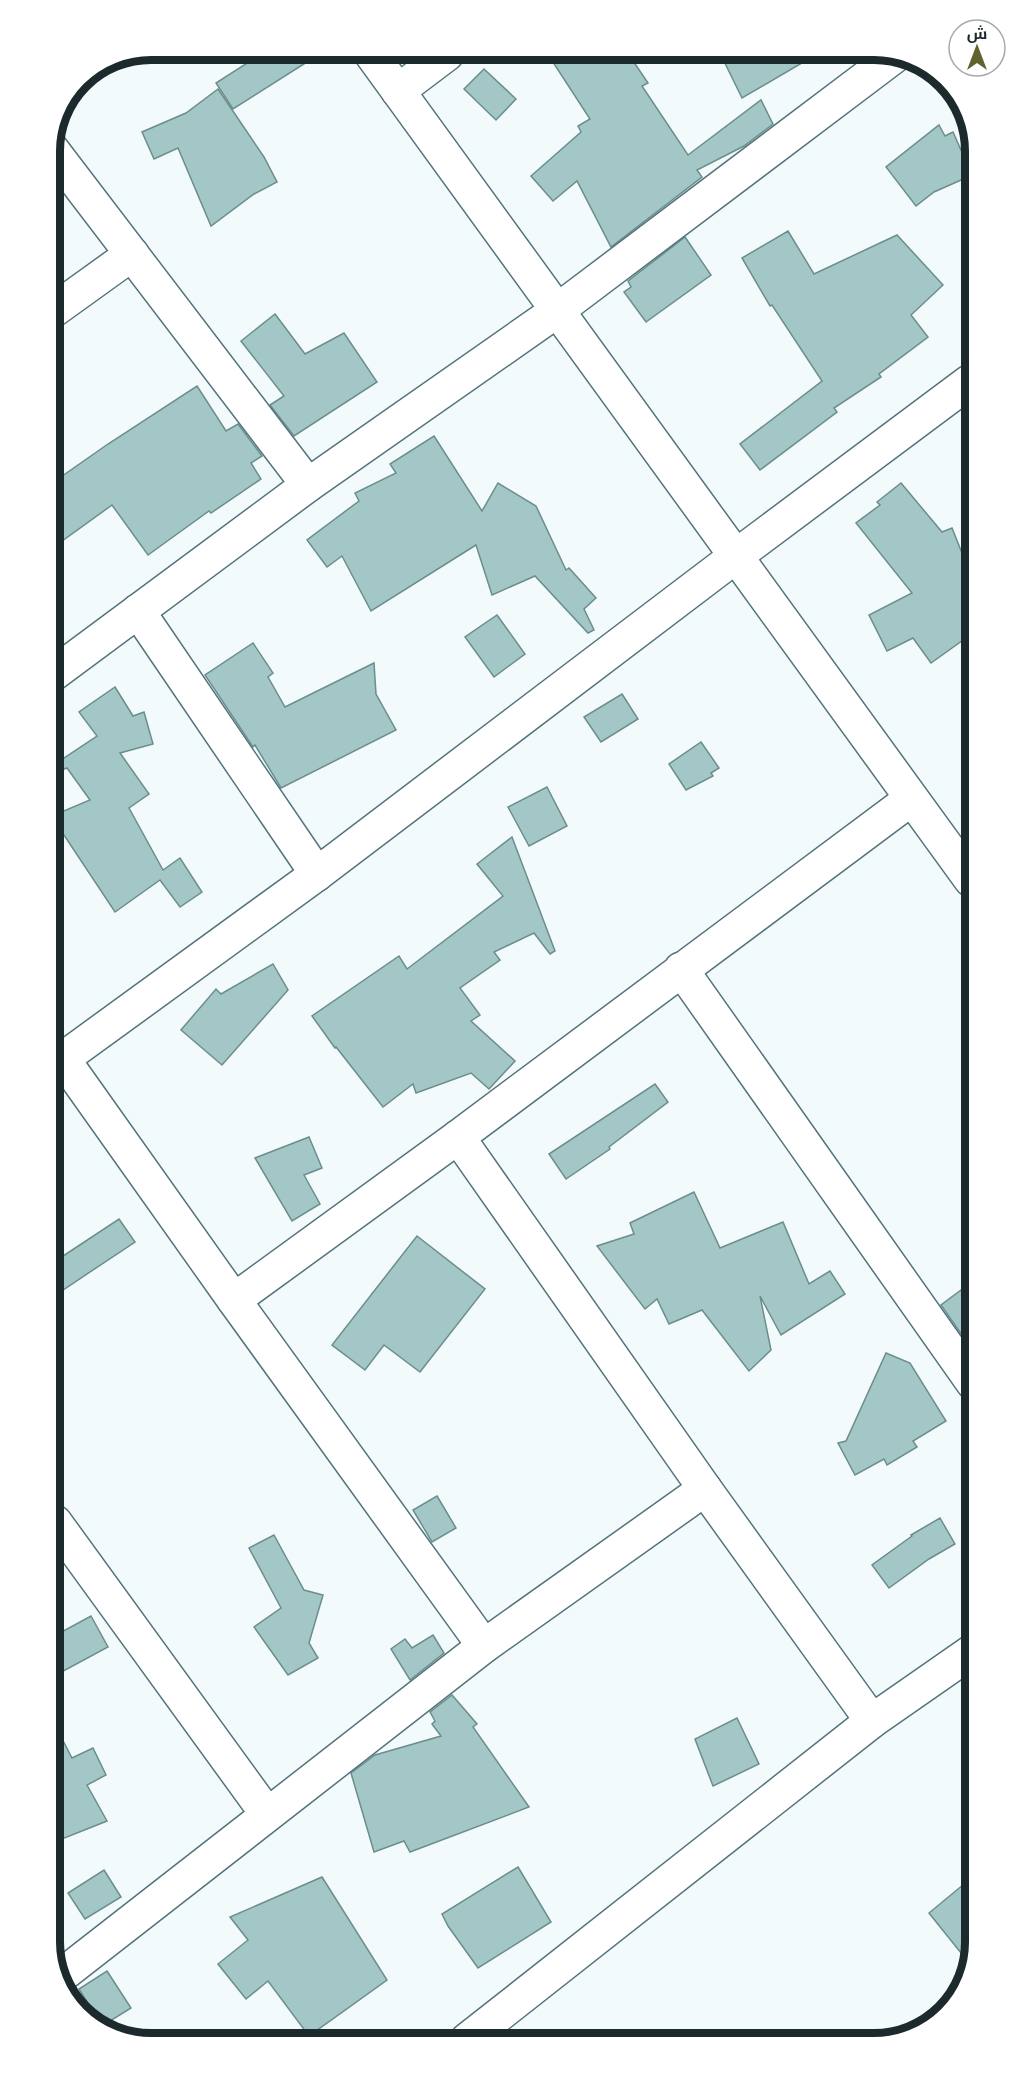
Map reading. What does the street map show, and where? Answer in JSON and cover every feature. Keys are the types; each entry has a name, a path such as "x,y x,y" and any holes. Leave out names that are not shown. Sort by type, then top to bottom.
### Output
{"street":[{"path":"376,60 965,872"},
{"path":"398,91 439,60"},
{"path":"60,669 308,485 558,310 888,61"},
{"path":"60,160 308,485"},
{"path":"60,307 132,254"},
{"path":"60,1062 317,874 965,385"},
{"path":"138,611 317,874"},
{"path":"234,1300 458,1137 911,799"},
{"path":"681,969 965,1372"},
{"path":"60,1066 234,1300 484,1646"},
{"path":"458,1137 705,1489 872,1720"},
{"path":"66,1972 484,1646 705,1489"},
{"path":"60,1529 267,1814"},
{"path":"476,2033 872,1720 965,1656"}],"building":[{"path":"252,60 310,60 233,109 216,83"},
{"path":"552,60 632,60 648,83 642,86 688,155 761,100 773,124 744,146 697,170 702,177 611,247 577,181 553,201 531,176 581,132 578,126 590,119"},
{"path":"723,60 807,60 742,98"},
{"path":"484,69 516,99 496,120 464,89"},
{"path":"218,89 264,157 277,182 254,194 211,226 178,148 154,159 142,132 186,113"},
{"path":"939,125 945,136 953,132 965,159 965,178 934,192 916,206 886,167"},
{"path":"788,231 814,274 897,235 943,285 911,315 928,337 879,374 881,377 834,408 837,412 760,470 740,444 822,381 772,305 770,306 742,258"},
{"path":"685,237 711,275 646,322 624,292 631,287 628,281"},
{"path":"275,314 305,354 344,333 377,382 294,436 270,405 284,396 241,341"},
{"path":"197,386 226,431 238,424 262,456 251,463 261,479 211,513 209,511 148,555 112,505 60,543 60,478"},
{"path":"434,436 482,511 498,483 536,506 566,570 569,568 596,598 584,609 594,630 588,633 535,576 492,595 476,545 371,611 342,556 327,567 307,540 359,501 355,493 396,473 390,464"},
{"path":"901,483 942,532 952,528 965,560 965,639 931,663 913,638 887,651 869,615 912,593 856,523 880,505 877,502"},
{"path":"497,615 525,654 494,677 465,637"},
{"path":"253,643 273,673 268,677 285,707 374,663 376,694 396,730 281,788 255,745 253,747 205,675"},
{"path":"115,687 133,716 144,712 153,744 120,753 149,794 129,808 163,870 180,858 202,892 180,907 160,880 115,912 60,829 60,813 90,800 67,768 60,770 60,761 97,736 79,712"},
{"path":"622,694 638,719 601,742 584,717"},
{"path":"701,742 719,768 711,773 713,776 686,790 669,764"},
{"path":"547,787 567,826 529,846 508,807"},
{"path":"512,837 555,951 550,954 534,933 494,952 500,960 460,988 480,1015 471,1021 515,1061 489,1089 471,1073 416,1093 413,1084 383,1107 312,1016 399,956 407,969 503,896 477,864"},
{"path":"273,964 288,990 222,1065 181,1030 216,989 221,994"},
{"path":"655,1084 668,1102 609,1147 610,1149 566,1179 549,1154"},
{"path":"309,1137 322,1168 304,1175 320,1204 292,1221 255,1158"},
{"path":"694,1192 720,1248 783,1222 809,1284 830,1271 845,1294 781,1335 760,1296 771,1350 749,1371 702,1310 669,1324 657,1299 645,1309 597,1246 634,1234 630,1223"},
{"path":"119,1219 135,1242 60,1292 60,1258"},
{"path":"417,1236 485,1289 420,1372 384,1345 365,1370 332,1345"},
{"path":"961,1290 965,1295 965,1340 941,1305"},
{"path":"886,1353 910,1363 946,1421 913,1441 917,1447 887,1465 884,1459 855,1475 838,1443 846,1441"},
{"path":"437,1496 456,1528 432,1542 413,1510"},
{"path":"940,1518 955,1544 929,1559 889,1588 872,1565 911,1535"},
{"path":"274,1535 304,1590 323,1595 309,1643 318,1658 288,1675 254,1627 281,1608 249,1548"},
{"path":"91,1616 108,1647 60,1673 60,1633"},
{"path":"433,1635 444,1653 410,1680 391,1649 405,1639 412,1648"},
{"path":"452,1695 477,1724 473,1727 529,1807 410,1852 404,1841 374,1852 351,1773 375,1755 441,1736 432,1724 435,1721 430,1712"},
{"path":"737,1718 759,1764 713,1786 695,1739"},
{"path":"60,1735 72,1758 93,1748 106,1775 87,1785 107,1821 60,1840"},
{"path":"518,1867 551,1922 478,1968 442,1914"},
{"path":"104,1870 121,1897 85,1919 68,1893"},
{"path":"322,1877 387,1980 313,2033 307,2033 268,1981 246,1999 218,1964 248,1940 230,1917"},
{"path":"965,1883 963,1956 929,1913"},
{"path":"107,1971 131,2008 108,2023 94,2014 79,1989"}]}
